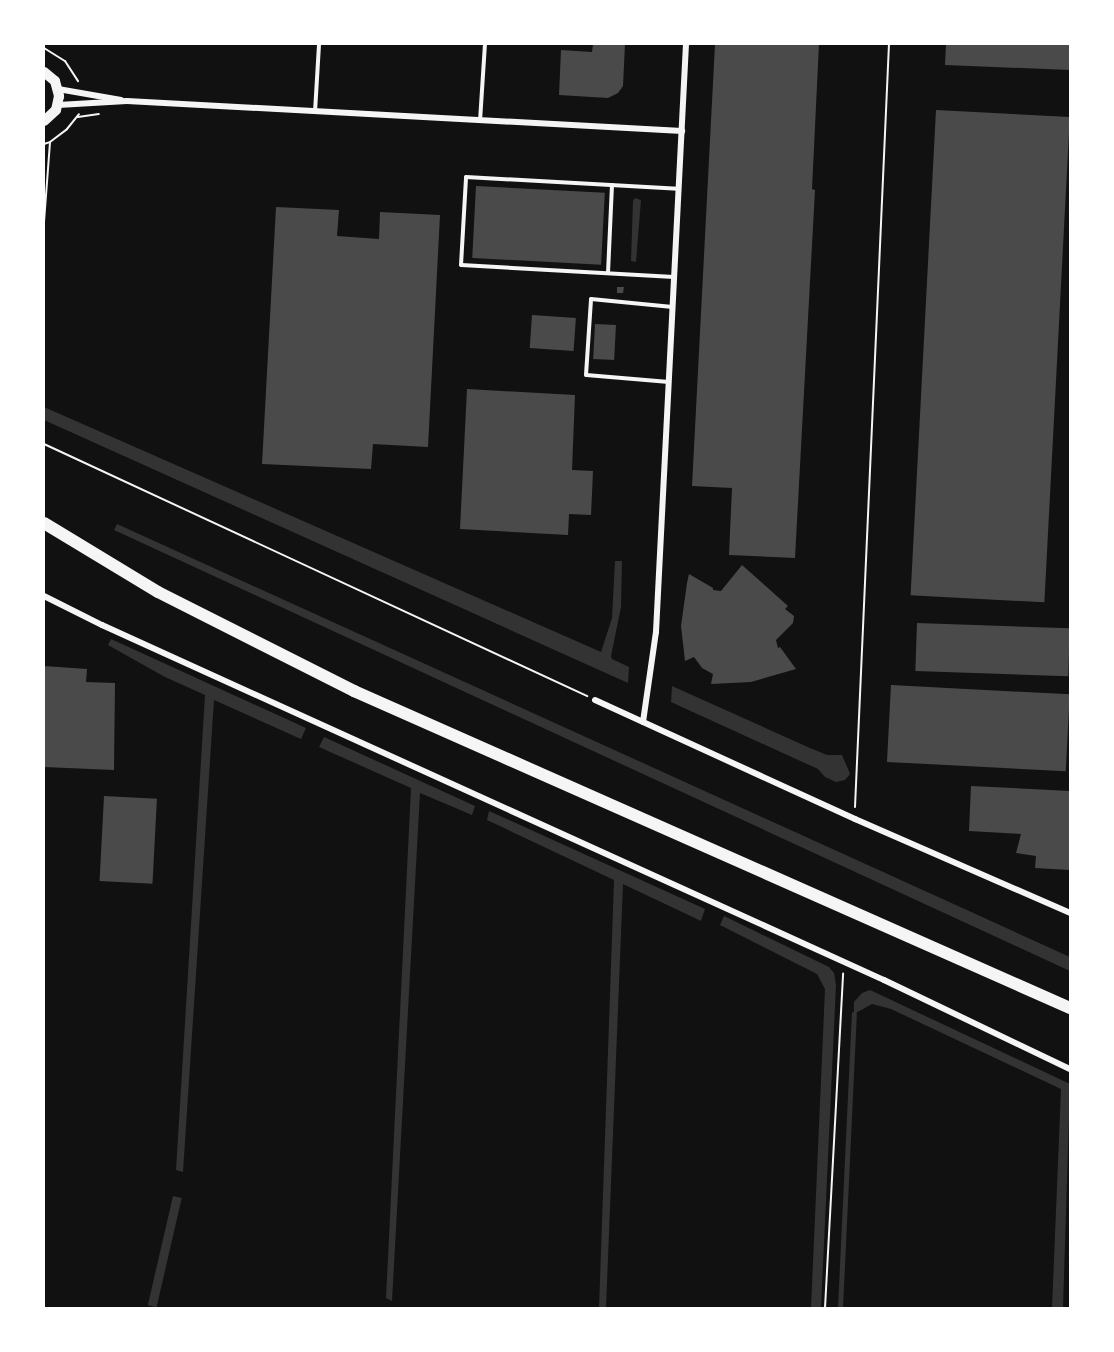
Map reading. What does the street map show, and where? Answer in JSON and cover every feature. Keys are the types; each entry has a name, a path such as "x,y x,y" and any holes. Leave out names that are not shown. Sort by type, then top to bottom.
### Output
{"main road":[{"path":"44,523 158,592 354,691 1071,1008"}],"street":[{"path":"643,722 656,632 686,44"},
{"path":"44,72 52,78 58,89 58,105 53,114 44,121"},
{"path":"58,89 128,101 682,131"},
{"path":"58,105 128,101"},
{"path":"44,596 844,962 1071,1069"},
{"path":"595,700 855,819 1071,913"}],"lane":[{"path":"315,112 320,44"},
{"path":"480,121 485,44"},
{"path":"674,276 461,265 463,221 466,177 679,189"},
{"path":"608,273 612,185"},
{"path":"669,382 586,375 591,299 673,307"}],"path":[{"path":"855,819 889,44"},
{"path":"44,222 50,142"},
{"path":"44,444 595,700"},
{"path":"825,1308 844,962"}],"shaded area":[{"path":"635,198 641,200 636,262 631,261 633,201"},
{"path":"44,407 601,652 612,618 615,561 622,561 621,607 611,656 612,659 629,667 628,683 44,420"},
{"path":"117,524 1070,957 1070,971 114,530"},
{"path":"111,639 306,728 301,739 214,700 183,1172 176,1170 205,695 165,677 108,645"},
{"path":"672,686 827,755 842,755 850,774 845,780 836,782 825,777 818,769 671,702"},
{"path":"324,737 475,806 472,815 420,793 392,1301 386,1298 411,788 319,747"},
{"path":"489,811 705,909 701,921 623,884 606,1308 599,1308 614,880 487,820"},
{"path":"724,916 829,967 834,973 836,985 821,1308 811,1308 825,989 817,974 720,925"},
{"path":"870,990 1070,1084 1063,1308 1052,1308 1061,1089 891,1009 872,1004 854,1014 854,1002 862,993"},
{"path":"173,1196 182,1198 157,1307 148,1305"}],"building":[{"path":"593,44 625,44 623,86 618,93 608,98 559,95 561,50 592,52"},
{"path":"715,44 819,44 812,189 815,190 795,558 729,555 732,488 692,486"},
{"path":"946,44 1070,44 1070,70 945,65"},
{"path":"936,110 1070,117 1044,602 911,595"},
{"path":"476,186 605,193 601,265 472,258"},
{"path":"276,207 339,210 337,236 379,239 380,212 440,215 428,447 373,444 371,469 262,464"},
{"path":"617,287 624,287 623,293 617,293"},
{"path":"532,315 576,318 574,351 530,348"},
{"path":"595,324 616,325 614,360 593,359"},
{"path":"467,389 575,395 572,470 593,471 591,515 569,514 568,535 460,529"},
{"path":"742,565 788,606 785,609 794,616 793,623 776,640 778,648 780,647 796,669 751,682 711,684 713,674 702,668 694,657 685,661 681,626 689,574 713,590 721,591"},
{"path":"917,623 1070,628 1068,676 915,671"},
{"path":"44,666 87,669 86,682 115,683 114,770 44,767"},
{"path":"891,685 1070,694 1066,771 887,762"},
{"path":"971,786 1070,791 1070,870 1035,868 1036,856 1016,853 1021,834 969,831"},
{"path":"104,796 157,799 152,884 100,881"}],"waterway":[{"path":"840,1308 854,1014"}]}
